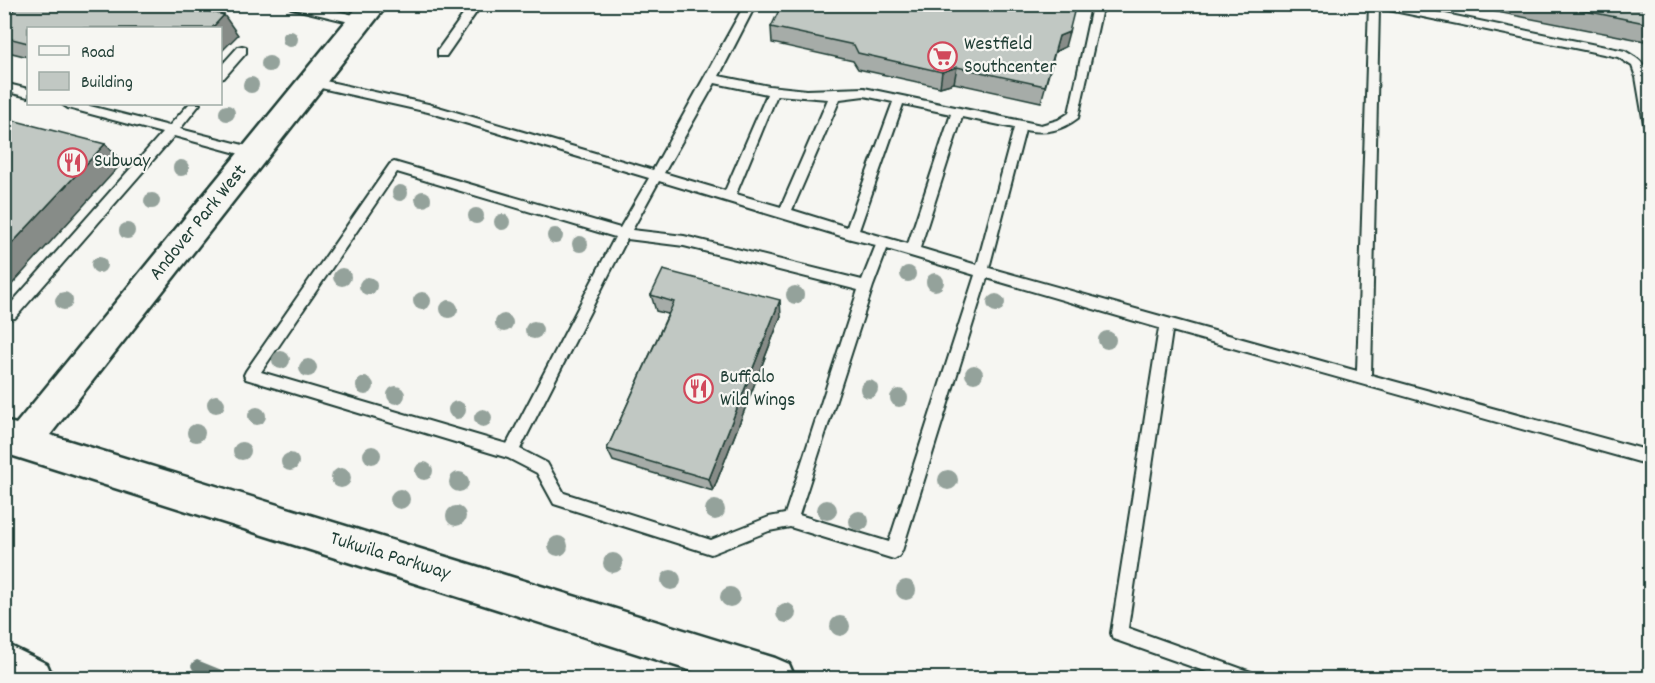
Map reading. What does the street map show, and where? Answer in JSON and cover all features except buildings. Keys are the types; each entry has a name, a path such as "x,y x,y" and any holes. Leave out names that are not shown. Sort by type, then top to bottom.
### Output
{"main road":[{"name":"Andover Park West","path":"14,440 255,153 369,13"},
{"name":"Tukwila Parkway","path":"14,440 775,678"},
{"path":"4,663 33,678"}],"lane":[{"path":"291,4 369,13"},
{"path":"442,53 477,4"},
{"path":"511,452 623,234 712,78 751,4"},
{"path":"712,78 774,92 835,97 864,92 1041,129 1062,124 1074,115 1096,11 1107,4"},
{"path":"1364,379 1375,4 1621,54 1636,64 1642,77 1650,124"},
{"path":"222,73 242,50"},
{"path":"312,82 428,108 883,244 1650,458"},
{"path":"4,87 27,93"},
{"path":"729,197 774,92"},
{"path":"785,213 835,97"},
{"path":"851,234 900,99"},
{"path":"72,105 255,153"},
{"path":"4,313 10,314 194,105"},
{"path":"912,252 958,110"},
{"path":"866,286 684,241 623,234 394,167 251,375 511,452 542,468 559,499 711,547 769,524 790,520 894,551 982,272 1021,124"},
{"path":"790,520 866,286 883,244"},
{"path":"1167,324 1119,633 1245,678"}],"waterway":[{"path":"197,666 224,678"}],"place":[{"name":"Westfield Southcenter","path":"943,56"},
{"name":"Subway","path":"73,162"},
{"name":"Buffalo Wild Wings","path":"699,389"}]}
